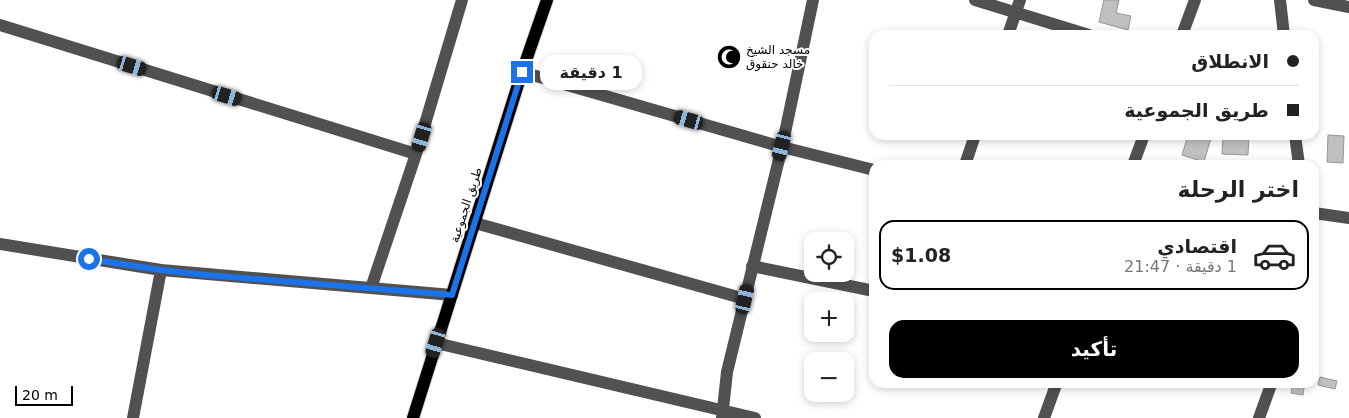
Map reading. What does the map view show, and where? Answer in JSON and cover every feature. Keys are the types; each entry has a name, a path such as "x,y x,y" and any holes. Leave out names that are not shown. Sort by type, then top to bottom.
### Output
{"main road":[{"name":"طريق الجموعية","path":"413,418 522,72 547,0"}],"street":[{"path":"371,288 416,154 462,0"},
{"path":"723,414 728,372 782,146 813,0"},
{"path":"975,0 1018,6 1077,30"},
{"path":"1184,30 1195,0"},
{"path":"1280,0 1283,30"},
{"path":"1314,0 1349,7"},
{"path":"1010,30 1018,6"},
{"path":"0,25 416,154"},
{"path":"522,72 869,169"},
{"path":"967,160 973,140"},
{"path":"1135,160 1142,140"},
{"path":"1296,140 1298,160"},
{"path":"1319,214 1349,218"},
{"path":"474,223 745,299"},
{"path":"0,244 161,270 452,295"},
{"path":"752,266 869,291"},
{"path":"133,418 161,270"},
{"path":"436,343 723,414 755,418"},
{"path":"1044,418 1054,388"},
{"path":"1259,418 1270,388"}],"building":[{"path":"1104,0 1119,0 1116,13 1131,16 1128,30 1099,22"},
{"path":"1328,135 1344,136 1343,163 1327,162"},
{"path":"1186,140 1210,140 1205,160 1182,155"},
{"path":"1223,140 1249,140 1248,155 1222,154"},
{"path":"1320,377 1337,381 1335,389 1319,385"},
{"path":"1292,388 1304,388 1303,395 1291,393"}],"place":[{"name":"مسجد الشيخ خالد حنقوق","path":"729,57"}],"route":[{"path":"89,259 207,275 452,295 522,72"}]}
